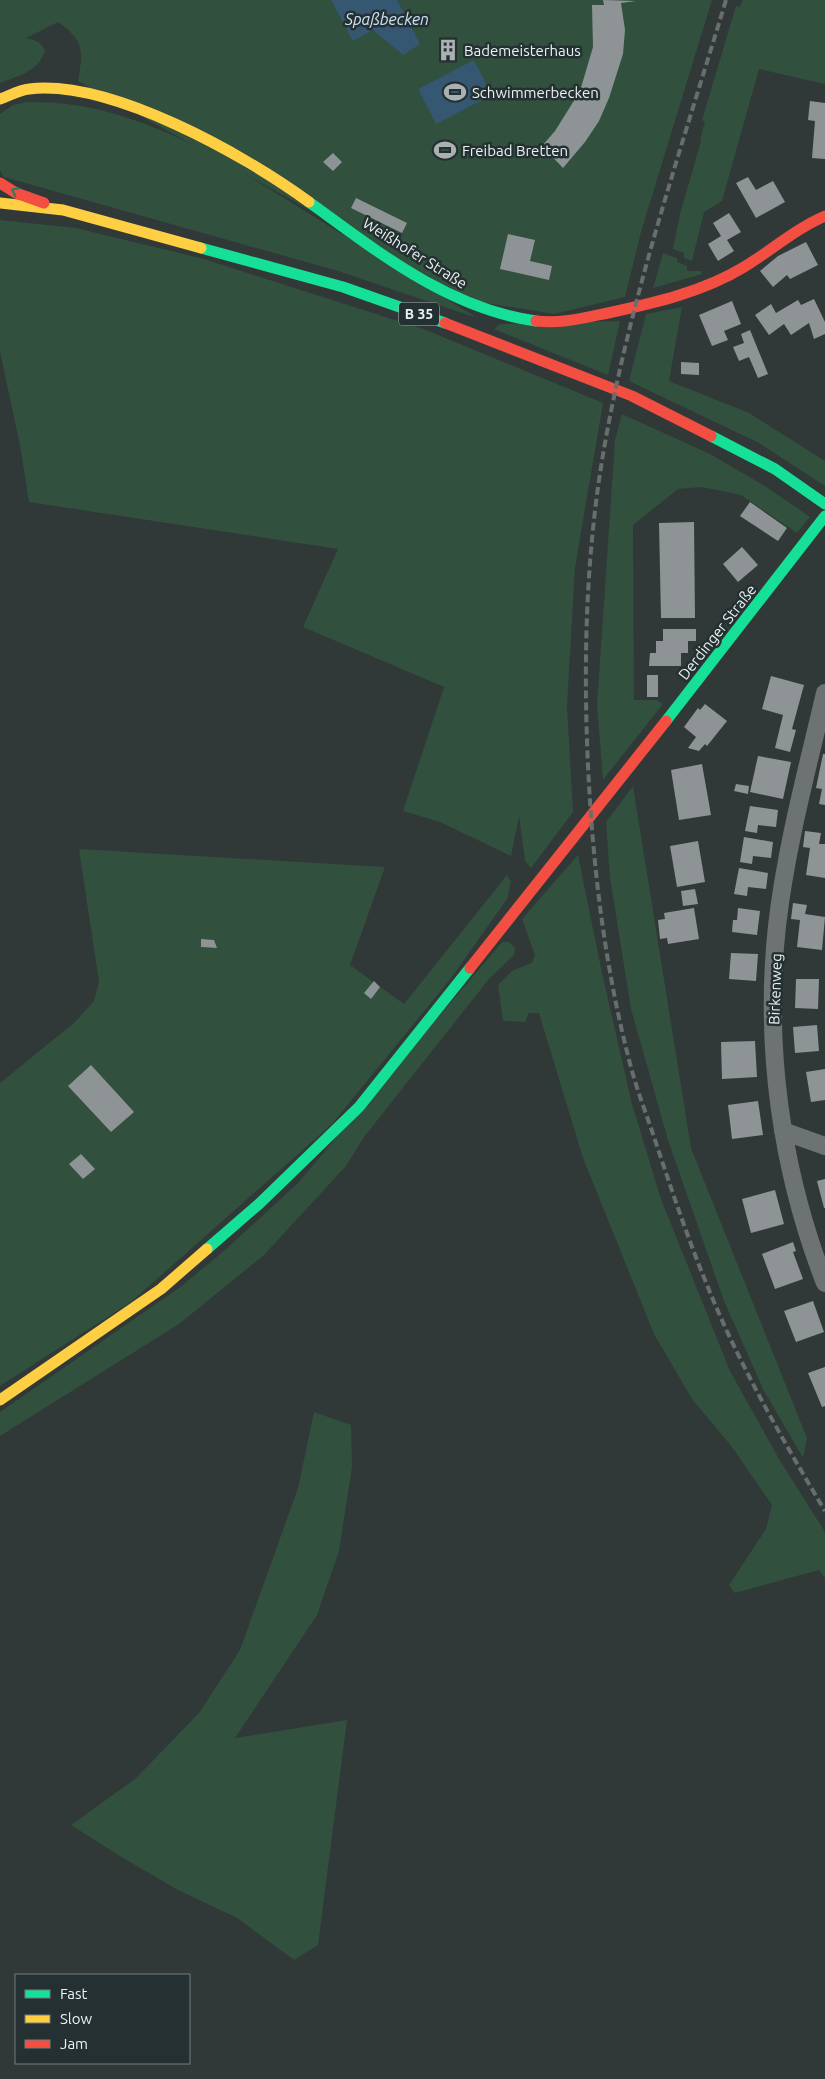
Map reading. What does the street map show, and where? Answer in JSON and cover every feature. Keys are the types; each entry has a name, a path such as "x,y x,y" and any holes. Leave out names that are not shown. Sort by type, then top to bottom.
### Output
{"main road":[{"name":"Weißhofer Straße","path":"0,99 28,89 69,90 135,109 204,136 271,175 398,263 468,304 495,313 533,321 561,322 583,318 658,302 687,292 731,274 797,230 825,216"},
{"path":"0,183 16,192 63,210"},
{"name":"B 35","path":"0,203 63,210 343,287 457,328 632,396 775,469 825,504"},
{"name":"Derdinger Straße","path":"0,1400 161,1288 266,1197 359,1107 632,765 825,516"}],"street":[{"name":"Birkenweg","path":"825,693 798,805 777,926 773,1012 776,1079 783,1131 793,1181 825,1283"},
{"path":"783,1131 825,1146"}],"green space":[{"name":"Freibad Bretten","path":"0,0 712,0 641,232 625,297 554,314 473,301 78,81 81,54 78,41 58,22 26,38 35,40 45,50 38,63 27,72 0,83"},
{"path":"743,0 825,0 825,84 759,69 722,201 704,212 692,261 684,258 684,253 673,249 680,214 701,141 705,122 702,120 736,6 740,7"},
{"path":"27,102 66,104 105,111 142,123 178,138 247,175 477,318 338,271 4,177 0,170 0,114 13,105"},
{"path":"0,220 76,228 204,259 426,330 603,403 575,568 567,706 573,812 531,868 525,861 519,816 511,856 440,822 403,811 444,687 303,627 338,549 29,502 20,445 0,352"},
{"path":"663,253 677,258 677,262 687,266 687,271 701,271 702,274 653,288"},
{"path":"682,307 669,381 749,413 825,461 825,486 759,443 629,381 646,314"},
{"path":"620,321 608,375 494,329 500,324"},
{"path":"622,414 710,454 765,486 810,517 797,533 741,495 702,487 678,489 633,525 634,700 657,700 663,704 603,780 597,705 615,440"},
{"path":"633,786 691,1148 807,1438 803,1458 764,1391 724,1301 668,1140 631,1009 610,878 606,822"},
{"path":"79,849 385,867 350,965 404,1004 507,875 511,882 507,899 452,977 332,1124 131,1302 0,1386 0,1083 75,1022 94,1001 99,982"},
{"path":"578,855 602,973 632,1104 661,1199 730,1371 779,1459 825,1532 825,1578 819,1570 735,1593 729,1585 766,1529 772,1505 732,1447 692,1399 654,1334 583,1158 539,1013 529,1013 525,1022 503,1021 498,985 512,971 532,963 535,955 522,919"},
{"path":"502,942 509,942 515,948 514,955 489,979 364,1137 346,1166 264,1255 179,1324 0,1436 0,1412 179,1288 225,1250 297,1184"},
{"path":"314,1412 351,1425 352,1467 339,1551 317,1615 235,1738 347,1720 318,1945 294,1960 237,1918 178,1890 71,1825 135,1779 199,1713 240,1650 298,1488"}],"water":[{"name":"Spaßbecken","path":"331,0 397,0 420,44 403,55 373,30 353,41"},
{"name":"Schwimmerbecken","path":"474,60 492,95 436,124 418,89"}],"building":[{"path":"603,0 636,1 621,3 625,30 623,54 609,98 599,121 585,142 563,168 542,146 555,131 580,91 593,47 592,5 604,5"},
{"path":"810,101 825,103 825,159 812,158 815,121 808,120"},
{"path":"333,153 342,162 333,171 323,162"},
{"path":"748,177 756,190 773,181 785,202 756,218 736,183"},
{"path":"356,198 407,223 402,233 351,208"},
{"path":"729,213 741,232 727,240 734,251 718,261 708,244 721,236 713,223"},
{"path":"508,234 535,240 530,261 552,266 549,280 500,269"},
{"path":"806,242 818,265 790,279 787,275 773,287 760,271 778,256"},
{"path":"814,299 825,322 825,334 814,339 809,323 791,335 784,324 769,335 755,315 771,304 776,313 798,300 801,305"},
{"path":"732,301 741,324 724,331 728,340 712,346 699,315"},
{"path":"750,330 768,374 758,378 749,357 739,361 733,347 744,343 741,334"},
{"path":"681,362 699,363 699,375 681,374"},
{"path":"750,502 787,528 778,541 740,516"},
{"path":"694,522 695,618 661,618 659,523"},
{"path":"742,547 758,565 738,582 723,564"},
{"path":"663,629 696,629 696,641 688,641 688,653 681,653 681,666 649,666 650,653 656,653 656,641 663,641"},
{"path":"647,675 658,675 658,697 647,697"},
{"path":"771,676 804,685 792,729 796,730 790,752 775,748 783,715 762,709"},
{"path":"705,704 727,721 707,746 705,744 699,751 688,748 696,737 684,727 698,708 700,710"},
{"path":"823,754 825,754 825,805 819,804 822,789 816,788"},
{"path":"758,756 791,762 783,799 750,792"},
{"path":"702,764 711,815 679,820 671,770"},
{"path":"736,784 749,786 748,794 734,791"},
{"path":"750,806 778,810 776,827 758,825 757,833 745,831"},
{"path":"805,831 821,833 819,844 825,844 825,878 806,875 810,848 803,847"},
{"path":"744,837 773,842 771,858 753,856 752,864 740,862"},
{"path":"698,841 705,882 677,887 670,846"},
{"path":"739,868 768,873 766,889 748,887 747,896 734,894"},
{"path":"695,889 698,904 683,906 681,891"},
{"path":"793,903 807,905 805,914 825,917 822,950 797,947 800,920 791,919"},
{"path":"694,908 699,939 668,944 667,938 660,939 658,920 665,919 664,913"},
{"path":"738,908 760,911 757,935 732,932 733,920 737,920"},
{"path":"201,939 214,940 217,948 201,947"},
{"path":"731,953 758,954 756,981 729,979"},
{"path":"796,979 819,979 818,1009 795,1008"},
{"path":"374,981 380,987 371,999 364,993"},
{"path":"817,1025 819,1051 795,1053 793,1027"},
{"path":"755,1041 757,1077 722,1079 721,1042"},
{"path":"91,1065 134,1112 111,1132 68,1086"},
{"path":"825,1069 825,1100 811,1102 806,1072"},
{"path":"758,1101 763,1135 732,1139 728,1105"},
{"path":"81,1154 95,1169 83,1179 69,1164"},
{"path":"825,1179 825,1208 824,1208 817,1181"},
{"path":"775,1190 784,1224 751,1233 742,1199"},
{"path":"793,1242 796,1251 793,1252 803,1279 775,1289 762,1254"},
{"path":"813,1301 824,1332 796,1342 784,1311"},
{"path":"825,1367 825,1406 822,1407 808,1373"}],"railway":[{"path":"726,0 659,220 629,331 605,443 590,563 586,644 590,805 597,881 614,996 638,1090 698,1263 731,1340 760,1398 825,1511"}],"traffic: fast":[{"path":"309,202 388,258 444,291 504,314 536,321"},
{"path":"201,248 343,287 445,323"},
{"path":"711,436 775,469 825,504"},
{"path":"666,721 825,516"},
{"path":"207,1249 259,1204 359,1107 470,968"}],"traffic: slow":[{"path":"0,99 29,89 62,89 98,96 136,108 214,143 250,163 309,202"},
{"path":"0,203 63,210 201,248"},
{"path":"0,1400 161,1289 207,1249"}],"traffic: jam":[{"path":"0,183 16,193 44,203"},
{"path":"536,321 554,322 581,319 643,305 695,290 744,267 794,233 825,216"},
{"path":"445,323 632,396 711,436"},
{"path":"470,968 666,721"}],"place":[{"name":"Bademeisterhaus","path":"448,50"},
{"name":"Schwimmerbecken","path":"455,92"},
{"name":"Freibad Bretten","path":"445,150"}]}
